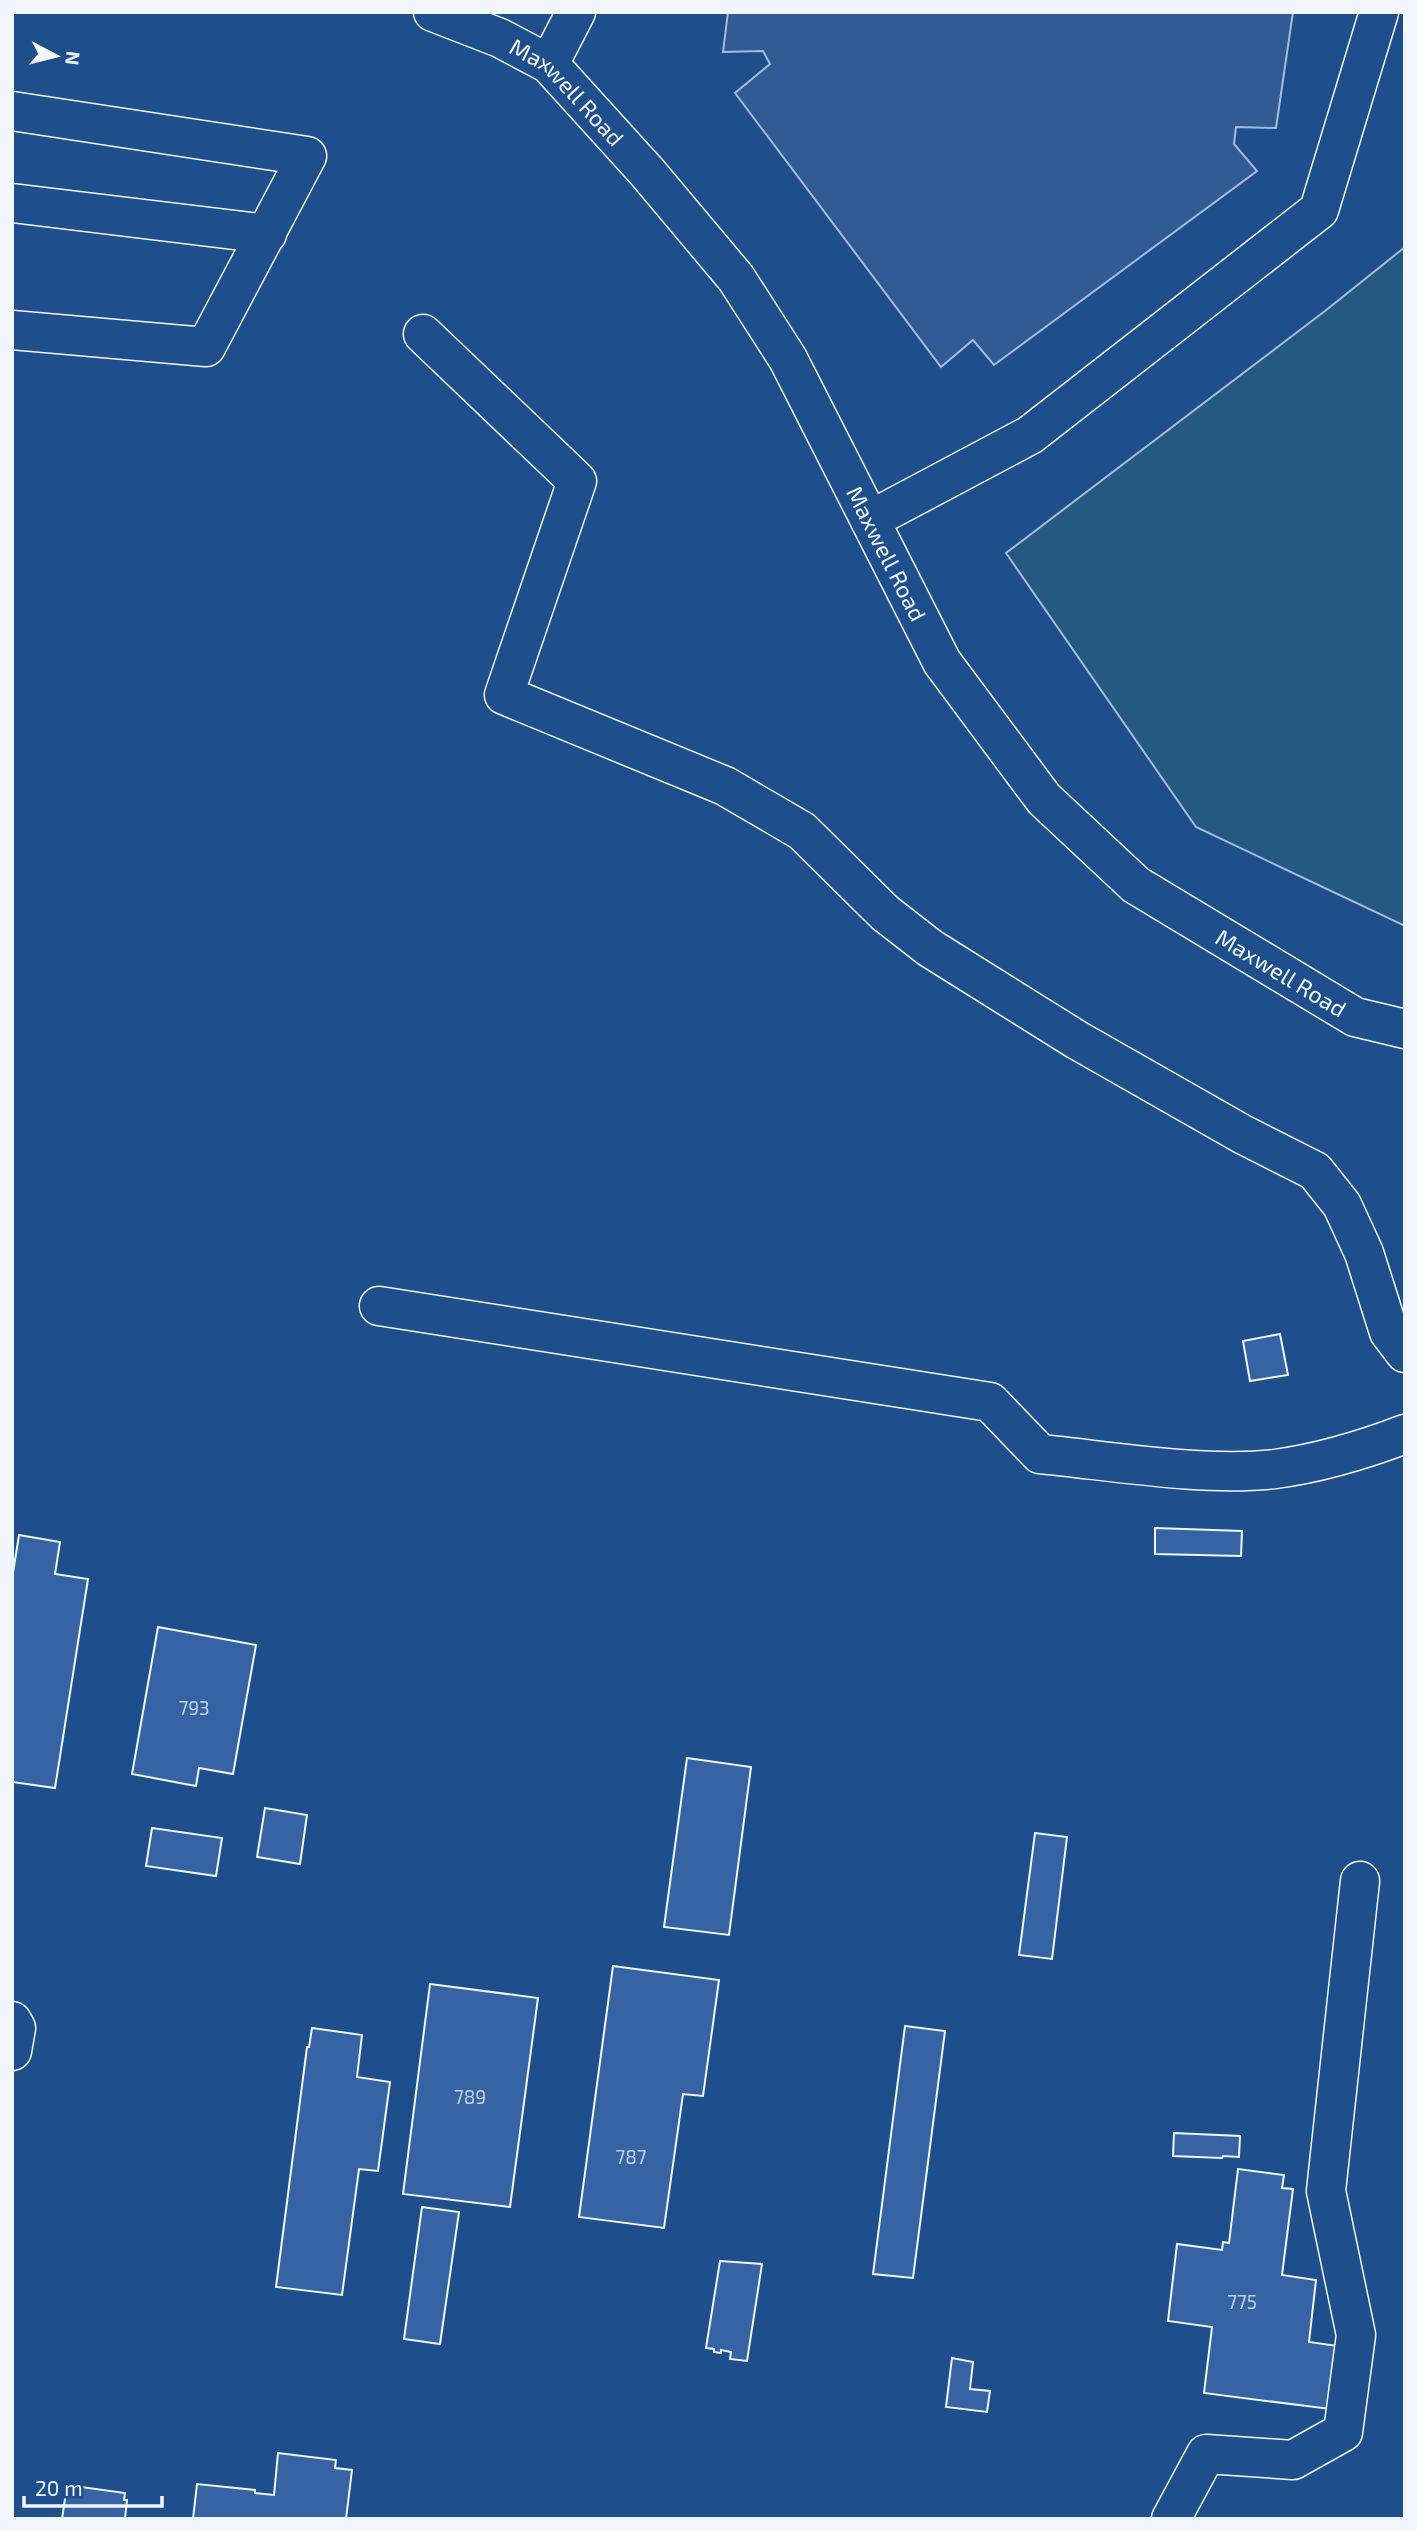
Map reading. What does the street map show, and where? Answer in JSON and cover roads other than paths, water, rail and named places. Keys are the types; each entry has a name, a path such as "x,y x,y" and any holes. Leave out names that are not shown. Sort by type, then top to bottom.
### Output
{"street":[{"name":"Maxwell Road","path":"433,12 507,25 549,64 647,172 737,278 788,359 942,662 1044,799 1136,885 1355,1017 1405,1029"},
{"path":"549,64 576,12"},
{"path":"870,520 1030,435 1319,210 1378,12"},
{"path":"12,111 307,156 206,347 12,330"},
{"path":"12,203 267,234"},
{"path":"423,334 577,481 504,695 725,786 791,824 802,831 885,913 930,948 1077,1040 1242,1134 1315,1171 1342,1205 1364,1253 1389,1332 1405,1353"},
{"path":"379,1306 990,1402 1040,1454 1203,1470 1275,1469 1354,1453 1405,1434"},
{"path":"1171,2518 1206,2454 1293,2460 1343,2432 1356,2335 1326,2191 1360,1881"}]}
